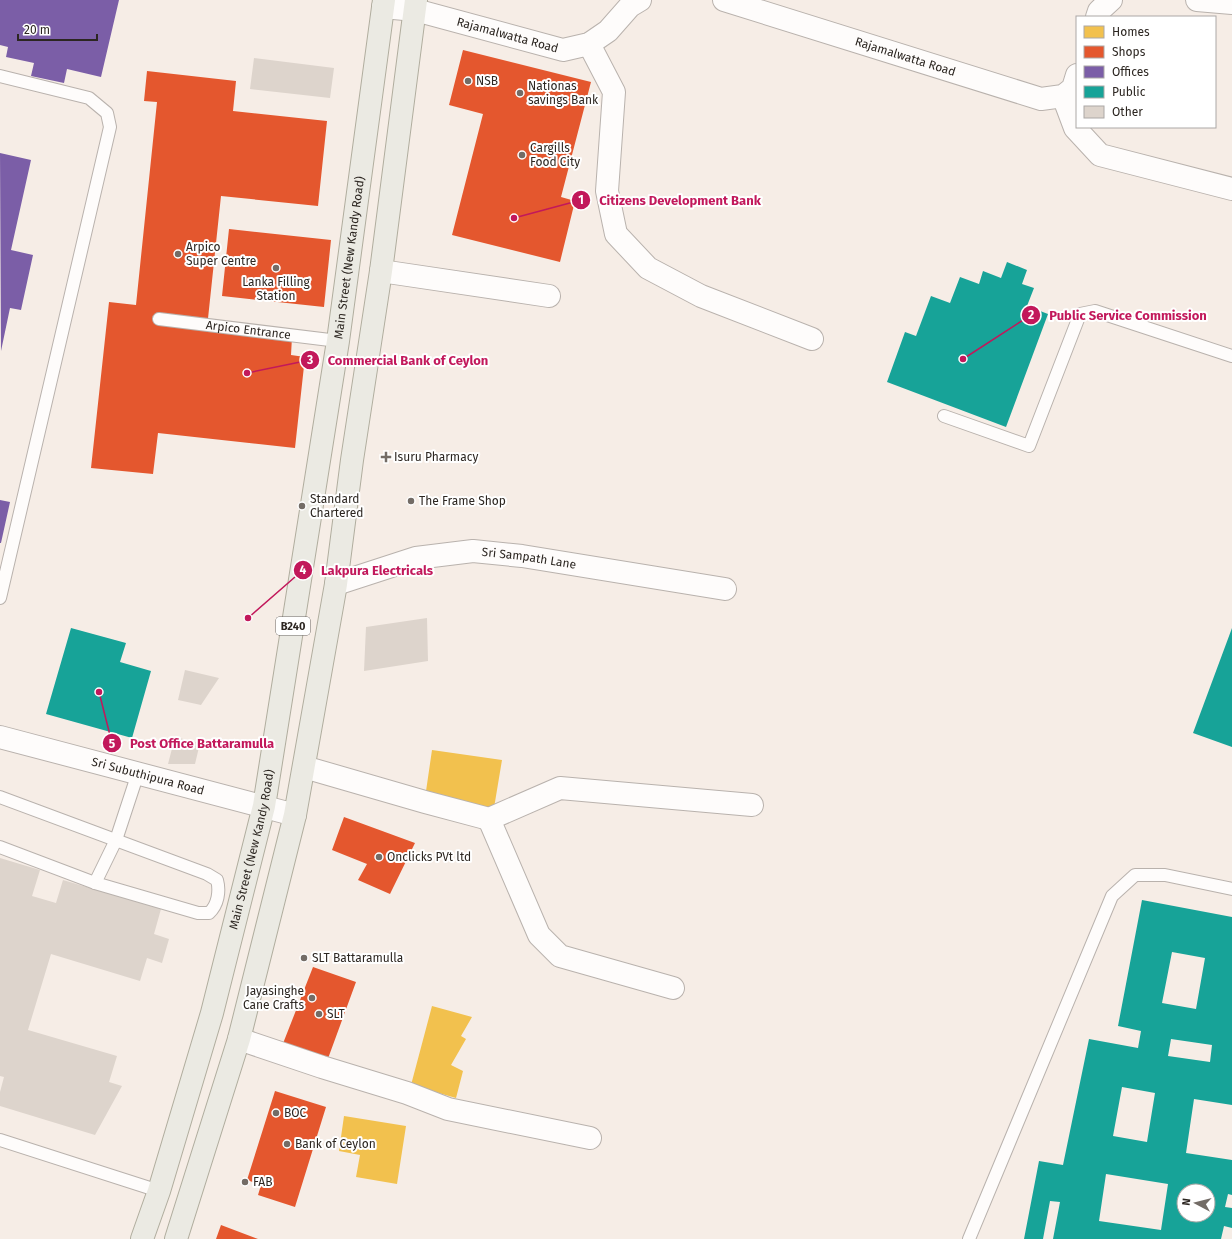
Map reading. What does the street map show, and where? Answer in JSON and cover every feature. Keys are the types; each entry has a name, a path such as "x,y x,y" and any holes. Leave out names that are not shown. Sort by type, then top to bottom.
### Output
{"main road":[{"name":"Main Street (New Kandy Road)","path":"142,1239 212,1013 264,806 338,341 384,3"},
{"name":"B240","path":"176,1239 239,1039 295,815 336,584 352,460 381,271 415,5"}],"street":[{"name":"Rajamalwatta Road","path":"384,3 415,5 563,50 589,44 608,31 630,6 640,0"},
{"name":"Rajamalwatta Road","path":"724,0 1041,99 1063,96"},
{"path":"1097,16 1099,11 1111,0"},
{"path":"1197,0 1232,3"},
{"path":"589,44 614,92 607,192 616,234 648,268 701,296 812,339"},
{"path":"1076,78 1073,88 1063,96 1075,128 1100,156 1232,189"},
{"path":"381,271 549,296"},
{"name":"Sri Sampath Lane","path":"336,584 416,558 473,551 522,556 725,589"},
{"name":"Sri Subuthipura Road","path":"0,737 295,815"},
{"path":"304,767 489,819 560,788 752,805"},
{"path":"489,819 539,935 560,956 673,988"},
{"path":"239,1039 322,1067 407,1092 448,1110 590,1138"}],"lane":[{"path":"0,76 89,98 107,113 110,127 0,598"},
{"path":"944,416 1029,446 1080,314 1095,311 1232,356"},
{"name":"Arpico Entrance","path":"159,318 338,341"},
{"path":"95,883 116,840 138,773"},
{"path":"0,797 207,874 217,880 219,888 215,908 209,913 198,913 95,883 0,847"},
{"path":"968,1239 1112,896 1135,875 1165,876 1232,889"},
{"path":"0,1140 158,1191"}],"building: Homes":[{"path":"432,750 502,760 494,808 425,798"},
{"path":"432,1006 472,1017 461,1036 466,1039 451,1065 463,1071 456,1098 411,1085"},
{"path":"344,1116 406,1126 397,1184 356,1177 360,1155 339,1151"}],"building: Shops":[{"path":"463,50 591,82 561,197 575,201 560,262 452,235 483,114 449,105"},
{"name":"Arpico Super Centre","path":"147,71 236,81 233,111 327,121 318,206 221,196 207,328 292,337 291,355 305,357 295,448 158,433 153,474 91,468 109,302 136,305 157,102 144,101"},
{"name":"Lanka Filling Station","path":"229,229 331,240 324,307 222,296"},
{"name":"Onclicks PVt ltd","path":"344,817 415,843 390,894 358,880 367,864 332,850"},
{"name":"SLT","path":"313,967 356,982 326,1064 282,1046"},
{"name":"Bank of Ceylon","path":"275,1091 326,1107 295,1207 258,1195 261,1185 247,1180"},
{"path":"221,1225 258,1239 216,1239"}],"building: Offices":[{"path":"0,0 119,0 101,77 67,69 64,83 31,76 34,63 6,57 8,47 0,45"},
{"path":"0,153 31,160 11,250 33,255 21,310 10,308 1,351"},
{"path":"0,500 10,502 1,543 0,543"}],"building: Public":[{"path":"1007,262 1027,270 1022,284 1034,288 1027,306 1048,314 1006,427 887,382 905,332 916,336 931,296 950,303 960,277 979,284 983,271 1001,278"},
{"path":"71,628 126,643 120,662 151,671 132,738 46,714"},
{"path":"1232,628 1232,747 1193,733"},
{"path":"1142,900 1232,917 1232,1105 1194,1099 1186,1153 1232,1160 1232,1195 1228,1194 1225,1207 1232,1208 1232,1228 1224,1226 1221,1239 1053,1239 1060,1202 1050,1201 1043,1239 1024,1239 1039,1161 1063,1165 1089,1039 1138,1048 1141,1031 1118,1026","holes":["1172,952 1205,958 1196,1009 1162,1003","1171,1039 1212,1045 1210,1062 1168,1056","1122,1087 1155,1093 1147,1142 1113,1136","1106,1174 1168,1184 1161,1230 1099,1221"]}],"building: Other":[{"path":"254,58 334,68 330,98 250,89"},
{"path":"427,618 428,661 364,671 366,627"},
{"path":"185,670 219,678 201,705 178,700"},
{"path":"175,737 200,743 195,764 168,764"},
{"path":"0,858 40,870 32,896 56,903 63,880 161,909 154,934 169,939 162,963 147,958 140,981 51,954 28,1030 117,1056 109,1082 122,1086 95,1135 0,1106 0,1092 4,1077 0,1076"}],"place":[{"name":"NSB","path":"468,81"},
{"name":"Nationas savings Bank","path":"520,93"},
{"name":"Cargills Food City","path":"522,155"},
{"name":"Citizens Development Bank","path":"514,218"},
{"name":"Arpico Super Centre","path":"178,254"},
{"name":"Lanka Filling Station","path":"276,268"},
{"name":"Public Service Commission","path":"963,359"},
{"name":"Commercial Bank of Ceylon","path":"247,373"},
{"name":"Isuru Pharmacy","path":"386,457"},
{"name":"The Frame Shop","path":"411,501"},
{"name":"Standard Chartered","path":"302,506"},
{"name":"Lakpura Electricals","path":"248,618"},
{"name":"Post Office Battaramulla","path":"99,692"},
{"name":"Onclicks PVt ltd","path":"379,857"},
{"name":"SLT Battaramulla","path":"304,958"},
{"name":"Jayasinghe Cane Crafts","path":"312,998"},
{"name":"SLT","path":"319,1014"},
{"name":"BOC","path":"276,1113"},
{"name":"Bank of Ceylon","path":"287,1144"},
{"name":"FAB","path":"245,1182"}]}
